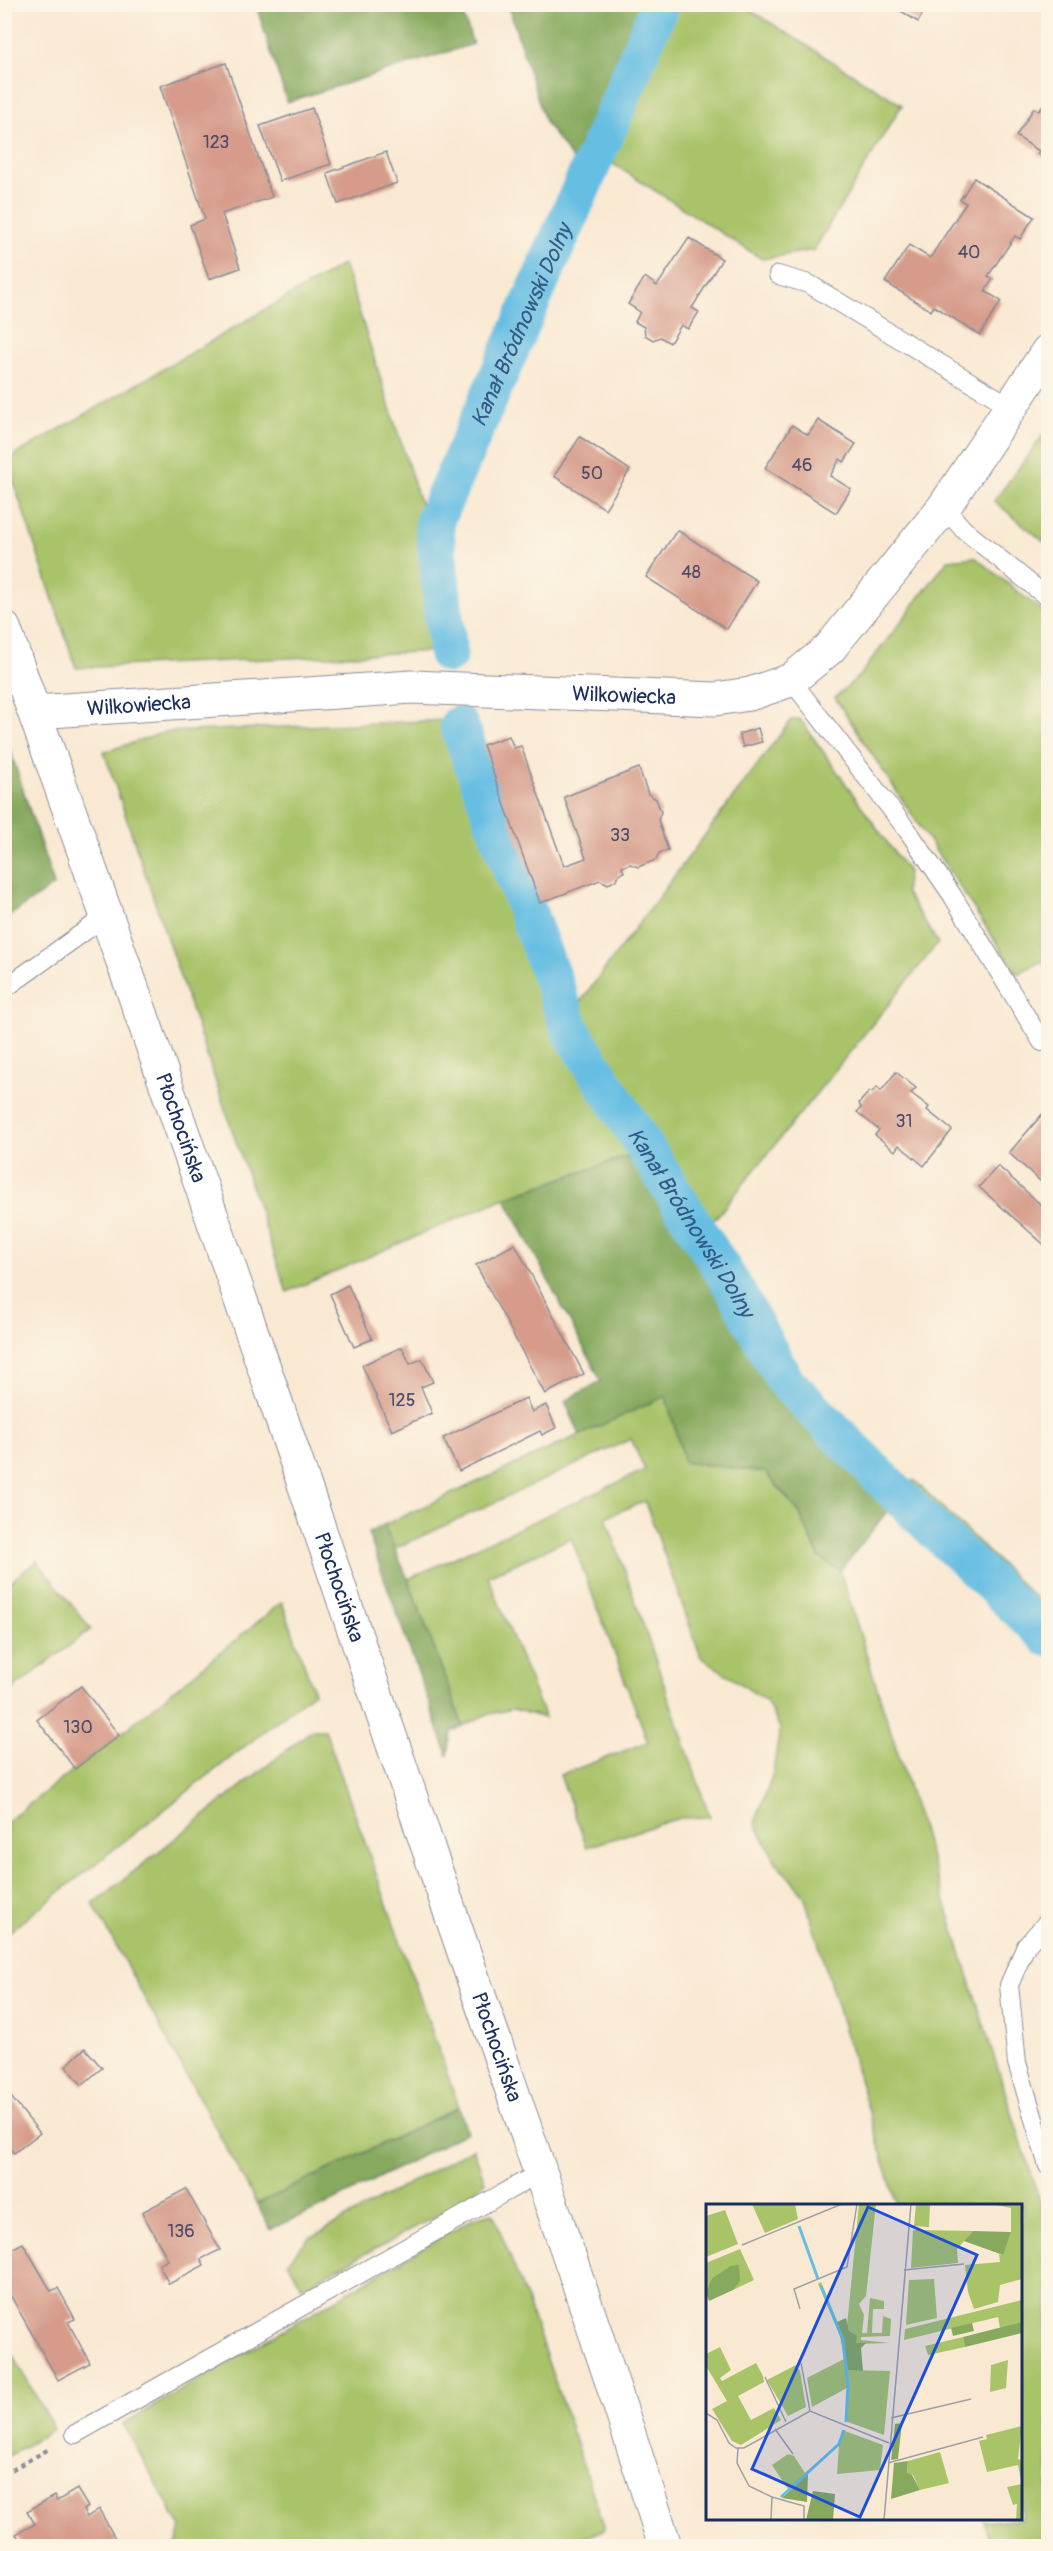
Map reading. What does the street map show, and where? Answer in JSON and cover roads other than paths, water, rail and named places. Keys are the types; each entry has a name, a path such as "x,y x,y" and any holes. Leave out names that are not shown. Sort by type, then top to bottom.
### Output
{"main road":[{"name":"Wilkowiecka","path":"35,712 412,687 715,699 750,694 791,680 829,649 944,507 1048,351"},
{"name":"Płochocińska","path":"4,628 289,1440 539,2173 614,2382 666,2547"}],"lane":[{"path":"778,275 808,284 1010,406"},
{"path":"944,507 963,529 1048,598"},
{"path":"791,680 908,831 952,895 1042,1042"},
{"path":"4,989 106,915"},
{"path":"1048,1921 1026,1946 1009,1985 1017,2063 1048,2166"},
{"path":"75,2434 539,2173"}],"waterway":[{"name":"Kanał Bródnowski Dolny","path":"448,654 434,522 660,4"},
{"name":"Kanał Bródnowski Dolny","path":"459,725 571,1031 735,1290 785,1381 910,1507 1048,1637"}]}
